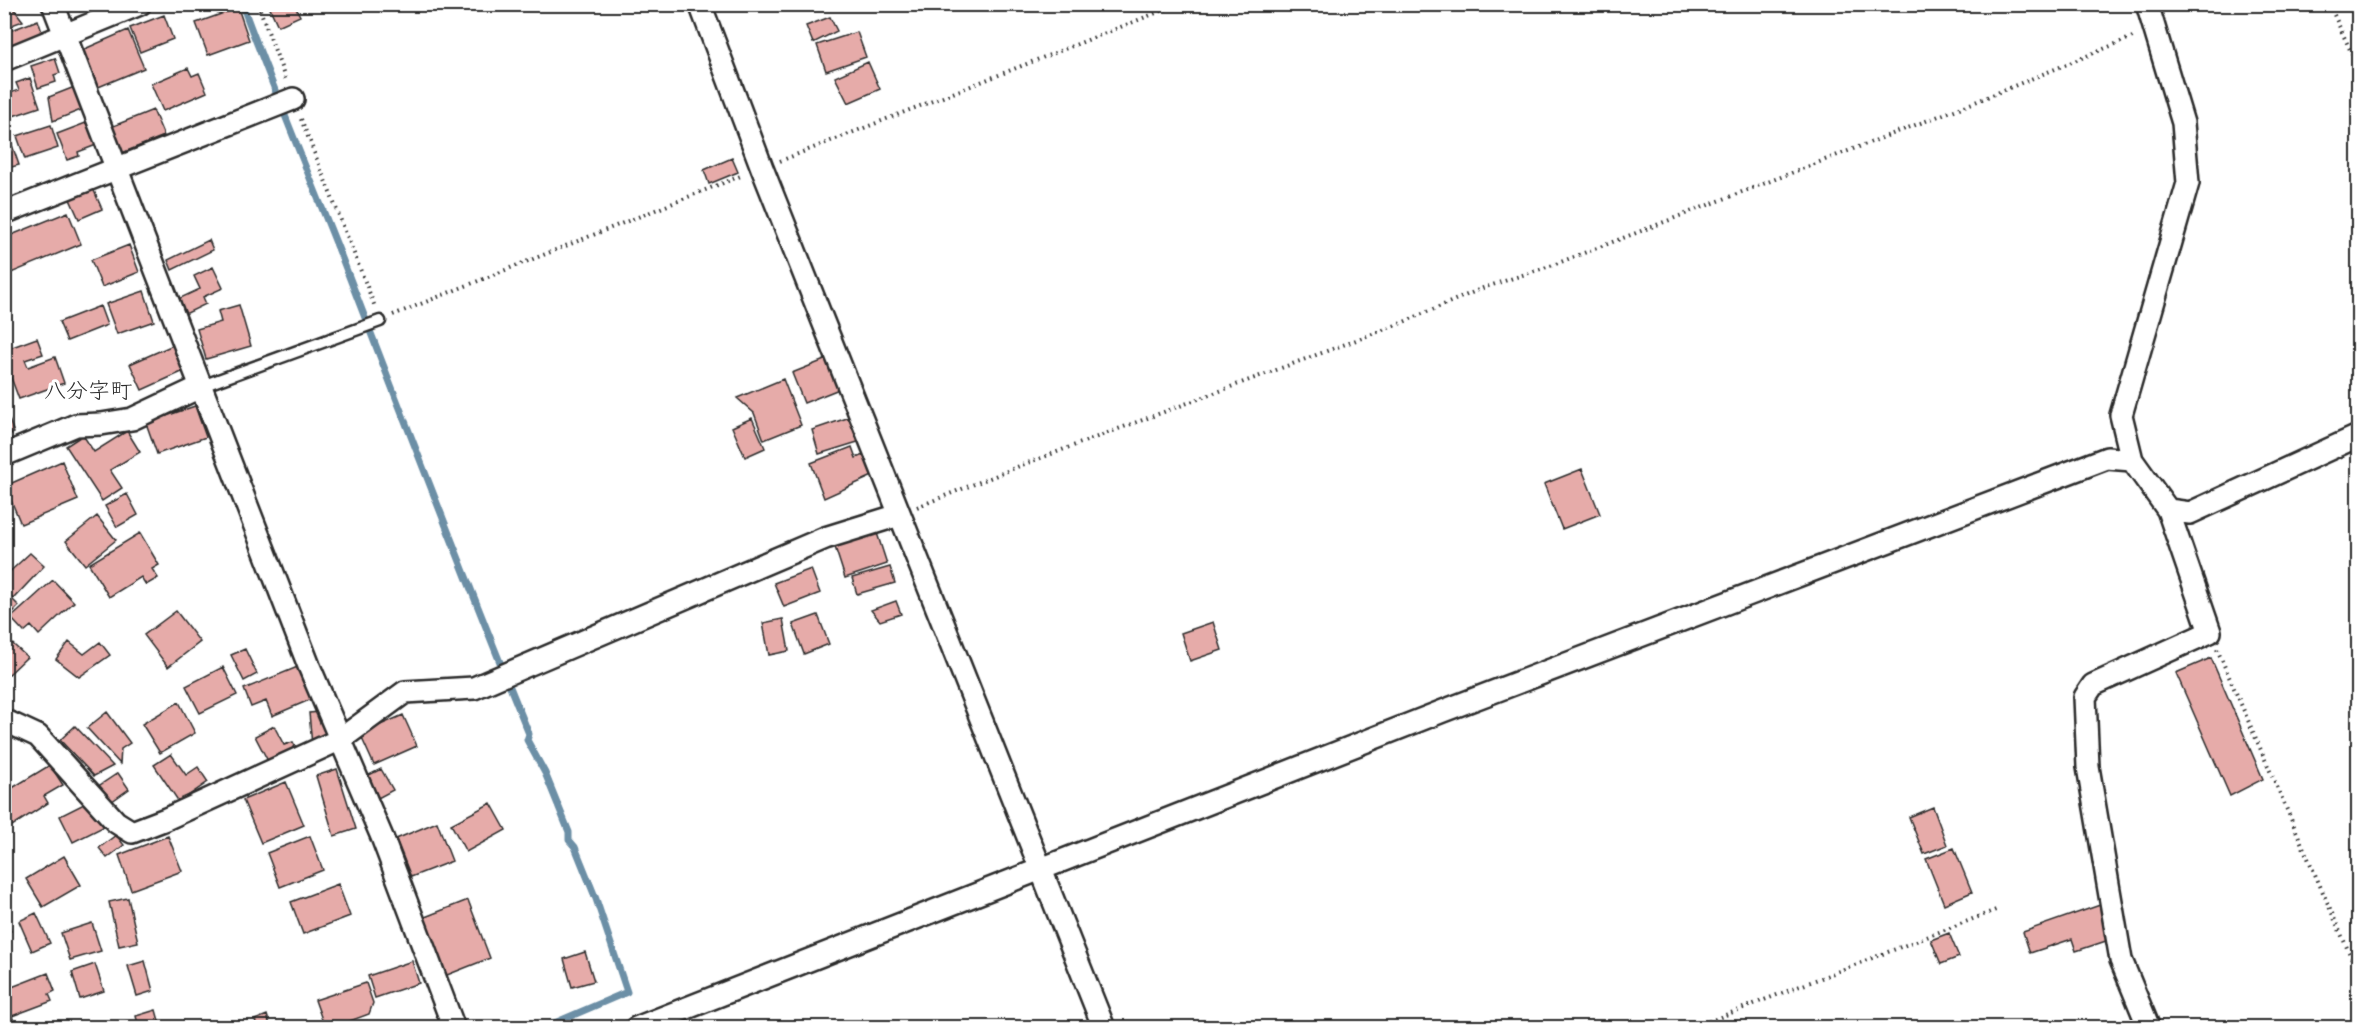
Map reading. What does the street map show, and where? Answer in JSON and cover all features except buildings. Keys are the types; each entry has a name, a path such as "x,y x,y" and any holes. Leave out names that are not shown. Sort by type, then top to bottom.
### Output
{"street":[{"path":"53,4 161,289 202,386 309,666 382,837 454,1028"},
{"path":"4,60 140,4"},
{"path":"700,4 762,168 1104,1028"},
{"path":"2147,4 2183,123 2188,183 2121,415 2132,460 2168,510 2210,632 2093,685 2085,697 2088,767 2121,960 2149,1028"},
{"path":"4,213 293,99"},
{"path":"4,455 76,425 132,419 202,386"},
{"path":"2168,510 2190,513 2358,436"},
{"path":"636,1028 1555,668 2107,458 2132,460"},
{"path":"4,725 10,723 38,736 116,822 132,832 341,740 405,692 474,688 825,538 900,514"}],"lane":[{"path":"202,386 380,321"}],"path":[{"path":"258,4 380,321 1179,4"},
{"path":"2329,4 2358,67"},
{"path":"900,514 1022,465 1399,324 1483,288 1564,261 1964,106 2155,28"},
{"path":"2210,632 2358,973"},
{"path":"1692,1028 1996,910"}],"waterway":[{"path":"242,4 529,734 527,740 545,773 569,832 569,840 575,847 596,899 627,992 543,1028"}],"district":[{"name":"八分字町","path":"88,392"}]}
